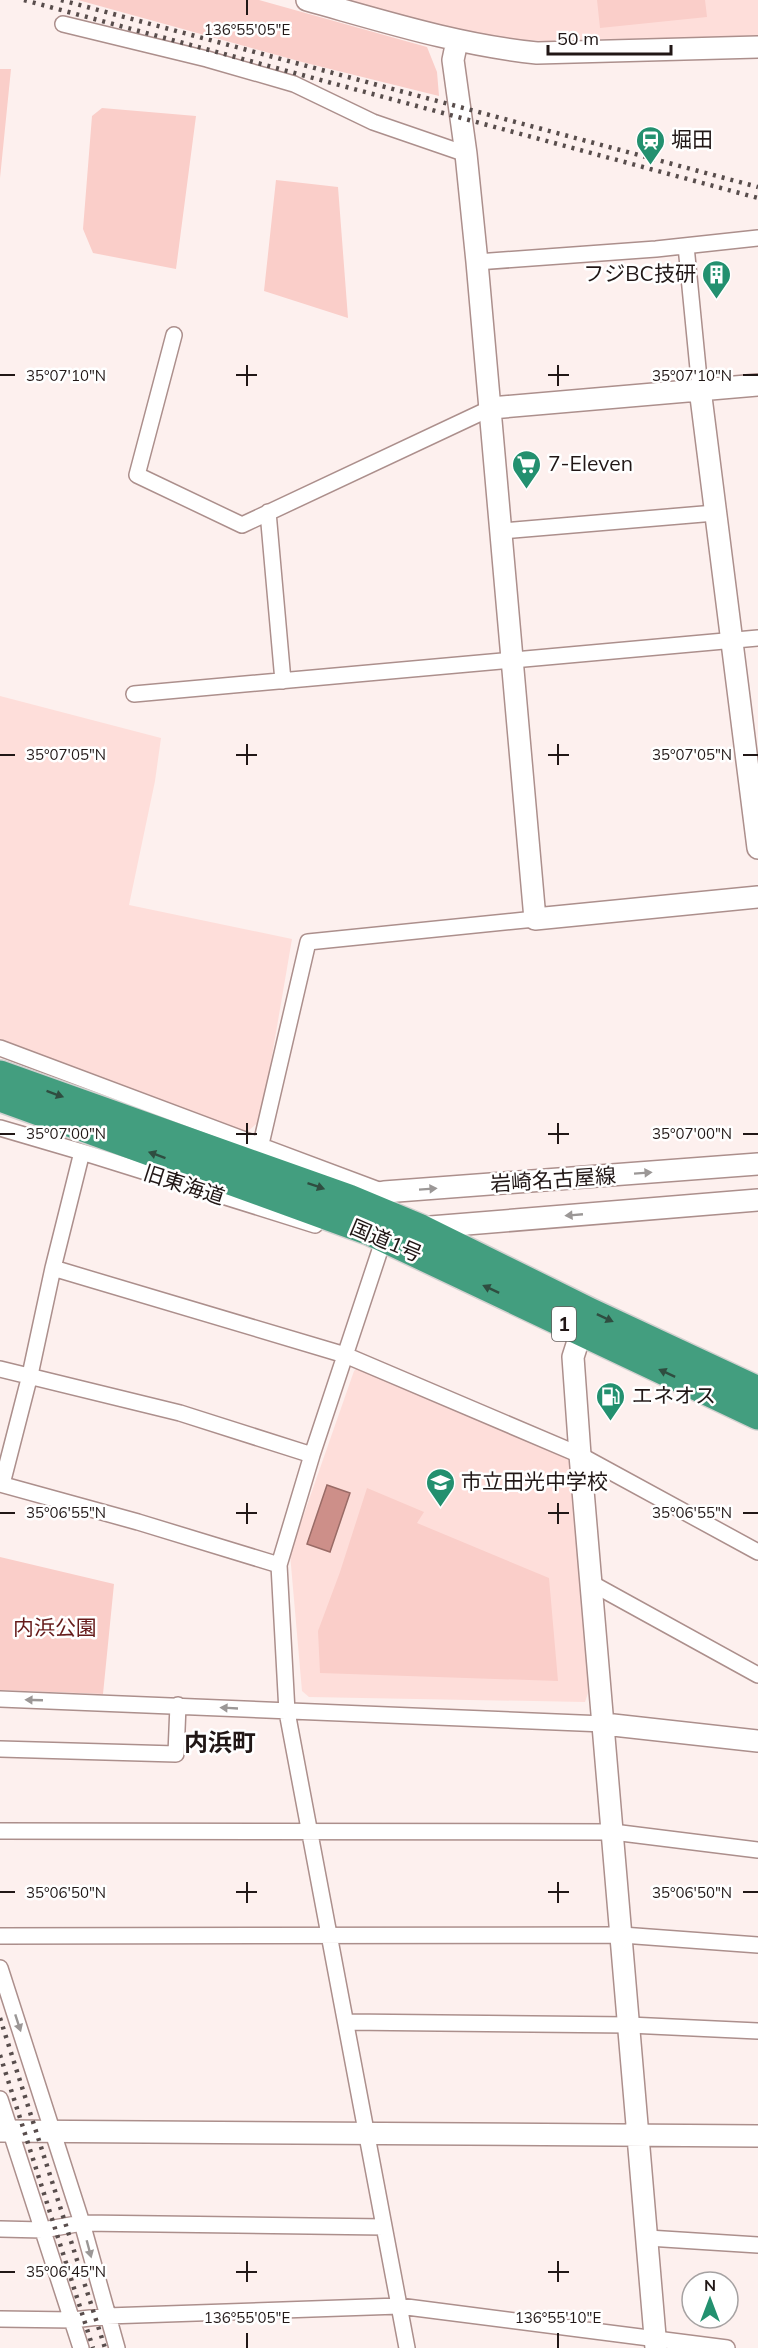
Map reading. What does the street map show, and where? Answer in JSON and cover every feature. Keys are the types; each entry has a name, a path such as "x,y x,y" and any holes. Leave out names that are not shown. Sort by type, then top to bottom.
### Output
{"highway":[{"name":"国道1号","path":"0,1074 349,1198 421,1228 589,1311 758,1390"},
{"name":"国道1号","path":"0,1098 257,1167 377,1235 758,1416"}],"street":[{"path":"307,0 457,41 537,53 758,47"},
{"path":"63,24 207,58 294,84 373,122 466,154"},
{"path":"457,41 453,60 466,154 491,408 535,919"},
{"path":"477,262 686,246 758,238"},
{"path":"686,246 700,389 758,848"},
{"path":"174,335 137,475 242,525 491,408 758,385"},
{"path":"268,512 283,681"},
{"path":"502,531 715,513"},
{"path":"134,694 758,638"},
{"path":"257,1167 308,942 758,897"},
{"path":"0,1048 257,1167 384,1192"},
{"name":"旧東海道","path":"0,1128 340,1233 377,1235"},
{"path":"82,1152 53,1268 30,1375 1,1484 138,1522 279,1565"},
{"name":"岩崎名古屋線","path":"349,1198 384,1192 758,1164"},
{"name":"岩崎名古屋線","path":"377,1235 421,1228 758,1200"},
{"path":"377,1235 345,1355 279,1565 287,1712 407,2348"},
{"path":"53,1268 345,1355 580,1455 758,1552"},
{"path":"581,1332 573,1357 580,1455 656,2343"},
{"path":"0,1369 180,1413 312,1455"},
{"path":"591,1583 758,1675"},
{"path":"0,1699 604,1724 758,1741"},
{"path":"0,1749 176,1754 178,1705"},
{"path":"0,1831 613,1832 758,1850"},
{"path":"0,1936 622,1935 758,1945"},
{"path":"0,1968 82,2223 117,2348"},
{"path":"346,2022 629,2025 758,2031"},
{"path":"0,2099 5,2131 43,2230 81,2348"},
{"path":"5,2131 758,2136"},
{"path":"0,2229 43,2230 82,2223 384,2227"},
{"path":"648,2238 758,2245"},
{"path":"0,2319 73,2320 107,2316 399,2306 656,2343 727,2348"}],"shaded area":[{"path":"346,0 758,0 758,38 547,41 511,39 459,30"},
{"path":"0,696 161,738 155,781 129,905 292,939 261,1120 247,1132 0,1039"},
{"name":"市立田光中学校","path":"358,1367 564,1453 569,1462 590,1687 585,1702 309,1697 302,1691 290,1554 354,1371"},
{"path":"327,1485 350,1493 330,1552 307,1544"}],"green space":[{"path":"78,0 259,0 427,47 437,72 439,96 302,62"},
{"path":"597,0 705,0 707,17 600,28"},
{"path":"0,69 11,69 0,178"},
{"path":"102,108 196,116 176,269 93,253 83,229 92,116"},
{"path":"276,180 338,187 348,318 264,291"},
{"path":"367,1488 424,1512 417,1523 549,1578 558,1681 320,1673 318,1631"},
{"name":"内浜公園","path":"0,1557 114,1584 103,1694 0,1690"}],"railway":[{"path":"24,0 758,198"},
{"path":"61,0 758,187"},
{"path":"0,2018 105,2348"},
{"path":"0,2055 93,2348"}],"place":[{"name":"堀田","path":"650,166"},
{"name":"フジBC技研","path":"717,300"},
{"name":"7-Eleven","path":"527,490"},
{"name":"エネオス","path":"611,1422"},
{"name":"市立田光中学校","path":"440,1508"}],"district":[{"name":"内浜町","path":"220,1743"}]}
